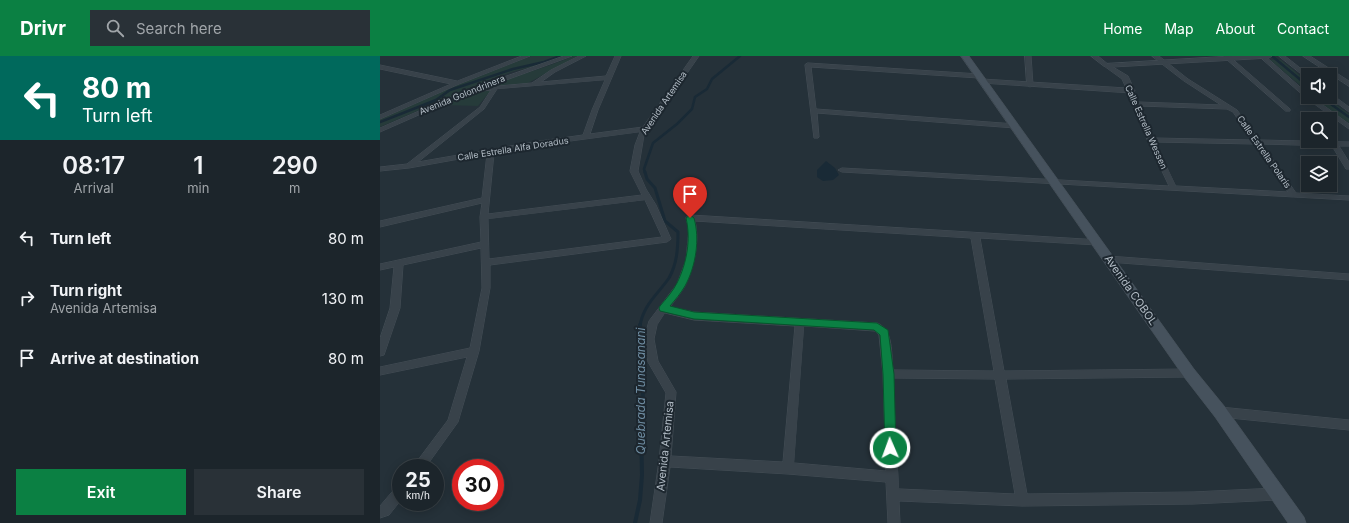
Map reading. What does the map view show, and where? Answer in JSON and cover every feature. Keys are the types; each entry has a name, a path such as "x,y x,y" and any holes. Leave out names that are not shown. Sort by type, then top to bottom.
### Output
{"main road":[{"name":"Avenida COBOL","path":"964,56 1055,182 1189,373 1220,412 1298,523"}],"street":[{"name":"Avenida Golondrinera","path":"380,117 527,56"},
{"name":"Avenida Golondrinera","path":"380,130 499,79 550,64 569,56"},
{"path":"533,84 553,71 583,56"},
{"path":"586,137 595,110 618,56"},
{"name":"Avenida Artemisa","path":"484,263 667,239 648,197 642,189 634,171 638,145 641,135 696,56"},
{"path":"1028,56 1030,84"},
{"name":"Calle Estrella Wessen","path":"1094,56 1125,78 1151,140 1174,189"},
{"name":"Calle Estrella Polaris","path":"1155,56 1186,80 1235,111 1294,195"},
{"path":"1262,56 1301,91"},
{"path":"1106,65 1227,57 1269,56"},
{"path":"1282,56 1301,71"},
{"path":"1306,56 1349,84"},
{"path":"1227,57 1288,110"},
{"path":"816,137 808,65 1130,91"},
{"path":"380,67 457,84"},
{"path":"469,91 496,87 608,78"},
{"path":"409,166 482,108 496,87"},
{"path":"1337,101 1349,110"},
{"path":"1136,104 1230,107"},
{"path":"1318,104 1349,127"},
{"path":"813,111 1015,126"},
{"name":"Calle Estrella Alfa Doradus","path":"380,169 409,166 586,137 646,129"},
{"path":"1151,140 1301,144"},
{"path":"1346,144 1349,149"},
{"path":"1337,148 1349,167"},
{"path":"425,459 453,422 474,351 486,288 484,263 484,217 491,152"},
{"path":"842,170 1349,198"},
{"path":"484,217 648,197"},
{"path":"380,224 486,200"},
{"name":"Avenida Artemisa","path":"656,523 665,461 671,392 653,362 649,339 652,324 681,285 690,260 693,229 690,218 974,235"},
{"path":"1022,500 974,235 1097,242"},
{"path":"380,266 484,244"},
{"path":"1108,259 1349,277"},
{"path":"380,352 395,308 399,262"},
{"path":"664,308 694,316 877,327 884,333 888,374 894,523"},
{"path":"788,468 800,322"},
{"path":"380,371 474,351"},
{"path":"888,374 999,375 1189,373"},
{"path":"1220,412 1349,425"},
{"path":"665,461 788,468 891,477"},
{"path":"894,495 1022,500 1193,498 1277,494"},
{"path":"380,512 385,511 392,502"}],"green space":[{"path":"531,56 563,56 543,64 511,72 487,81 380,127 380,119 462,83"},
{"path":"573,56 578,56 528,83 483,87 551,65"},
{"path":"1270,60 1281,60 1301,76 1301,86"},
{"path":"492,89 478,106 442,105 468,93"},
{"path":"1321,104 1335,104 1349,114 1349,123 1337,116 1337,112 1331,112"}],"water":[{"path":"826,161 835,168 839,175 833,180 823,181 817,177 817,170"}],"waterway":[{"path":"380,122 436,100 450,90 513,69 544,62 560,56"},
{"name":"Quebrada Tunasanani","path":"645,173 644,169 653,143 677,124 692,109 695,97 707,89 712,79 740,56"},
{"path":"1272,56 1301,80"},
{"path":"1331,104 1349,117"},
{"name":"Quebrada Tunasanani","path":"640,326 644,312 672,273 678,238 678,232 665,221 655,188 647,179 645,172"},
{"name":"Quebrada Tunasanani","path":"635,523 640,500 642,475 641,426 643,391 640,326"}],"route":[{"path":"690,218 693,229 690,260 681,285 664,308 694,316 877,327 884,333 888,374 890,448"}]}
